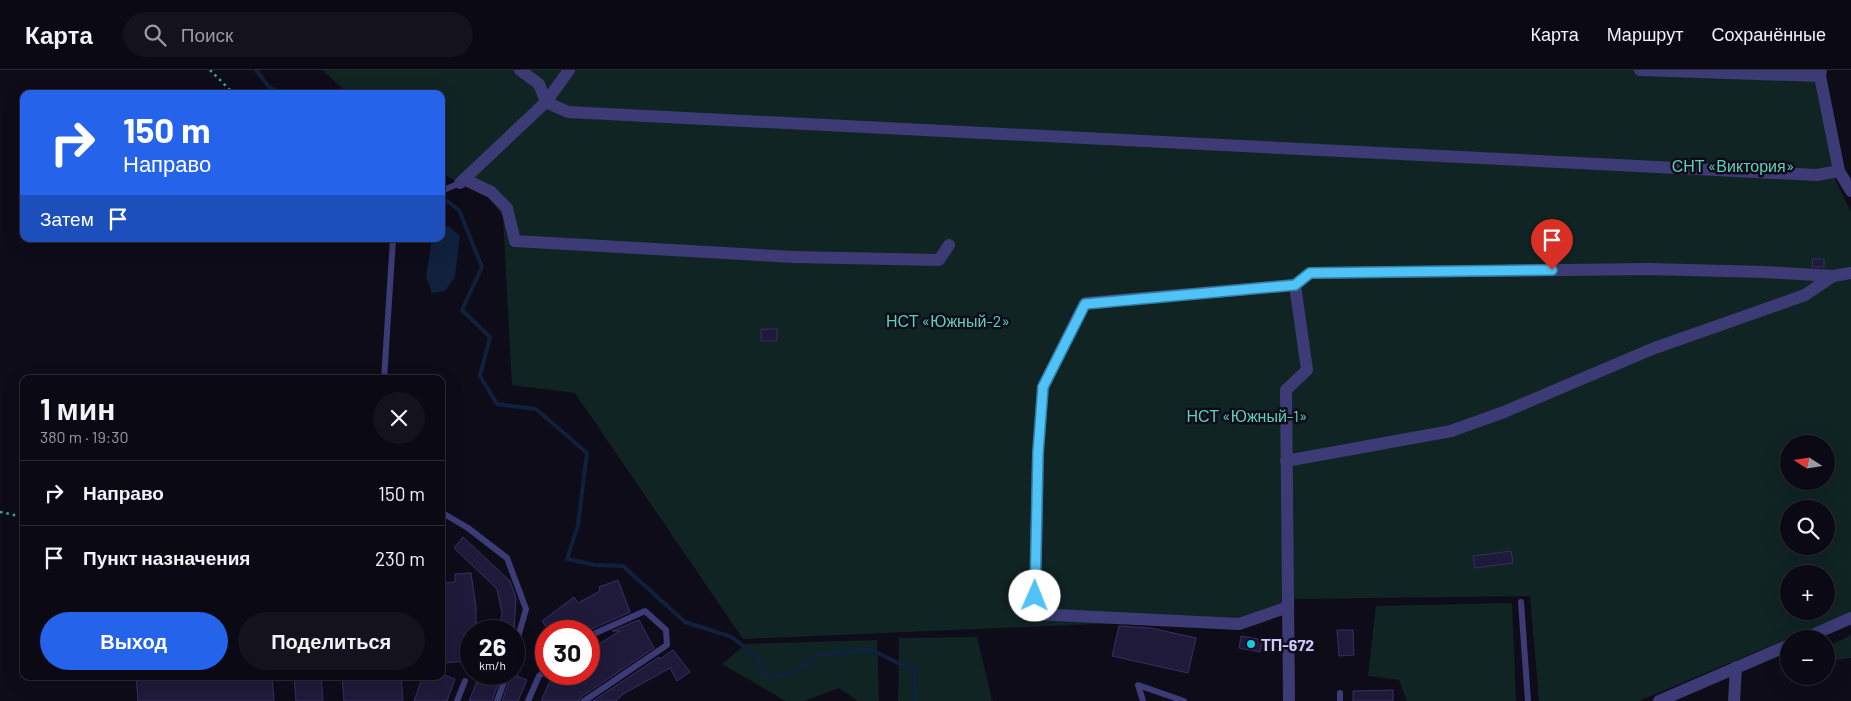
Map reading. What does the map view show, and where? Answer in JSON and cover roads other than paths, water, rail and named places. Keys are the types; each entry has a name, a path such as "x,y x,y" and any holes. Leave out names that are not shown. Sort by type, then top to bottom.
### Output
{"street":[{"path":"520,70 539,84 546,102 568,112 577,113 1817,175 1839,171"},
{"path":"569,70 546,102 462,181 491,192 506,208 515,241 794,257 939,260 949,245"},
{"path":"1640,70 1820,73 1839,171 1851,191"},
{"path":"1288,607 1239,624 1035,614 1038,453 1043,387 1085,304 1295,285 1310,273 1649,269 1833,276 1851,273"},
{"path":"1286,461 1451,430 1504,412 1652,349 1805,295 1833,276"},
{"path":"1289,701 1286,390 1307,370 1295,285"},
{"path":"1824,630 1851,618"},
{"path":"1659,701 1780,649"},
{"path":"1734,701 1736,667"}],"lane":[{"path":"445,189 462,181"},
{"path":"384,375 393,242"},
{"path":"445,514 468,528 507,558 526,609 523,620"},
{"path":"1521,602 1528,701"},
{"path":"584,701 667,645 666,630 646,611 600,631"},
{"path":"528,701 535,684"},
{"path":"457,701 463,685"},
{"path":"497,701 503,685"},
{"path":"1143,701 1138,685 1184,701"},
{"path":"1340,693 1340,701"}],"water":[{"path":"448,226 460,236 455,277 445,291 432,293 426,277 432,242 445,242 445,227"}],"waterway":[{"path":"256,70 269,87 275,90"},
{"path":"447,201 459,210 482,267 462,310 490,337 480,376 497,404 536,409 587,453 578,525 567,559 595,565 623,566 685,622 732,637 757,657 767,677 792,673 818,655 870,649 914,671 915,701"}],"place":[{"name":"ТП-672","path":"1251,644"}],"park label":[{"name":"СНТ «Виктория»","path":"1733,165"},
{"name":"НСТ «Южный-2»","path":"948,320"},
{"name":"НСТ «Южный-1»","path":"1247,415"}]}
